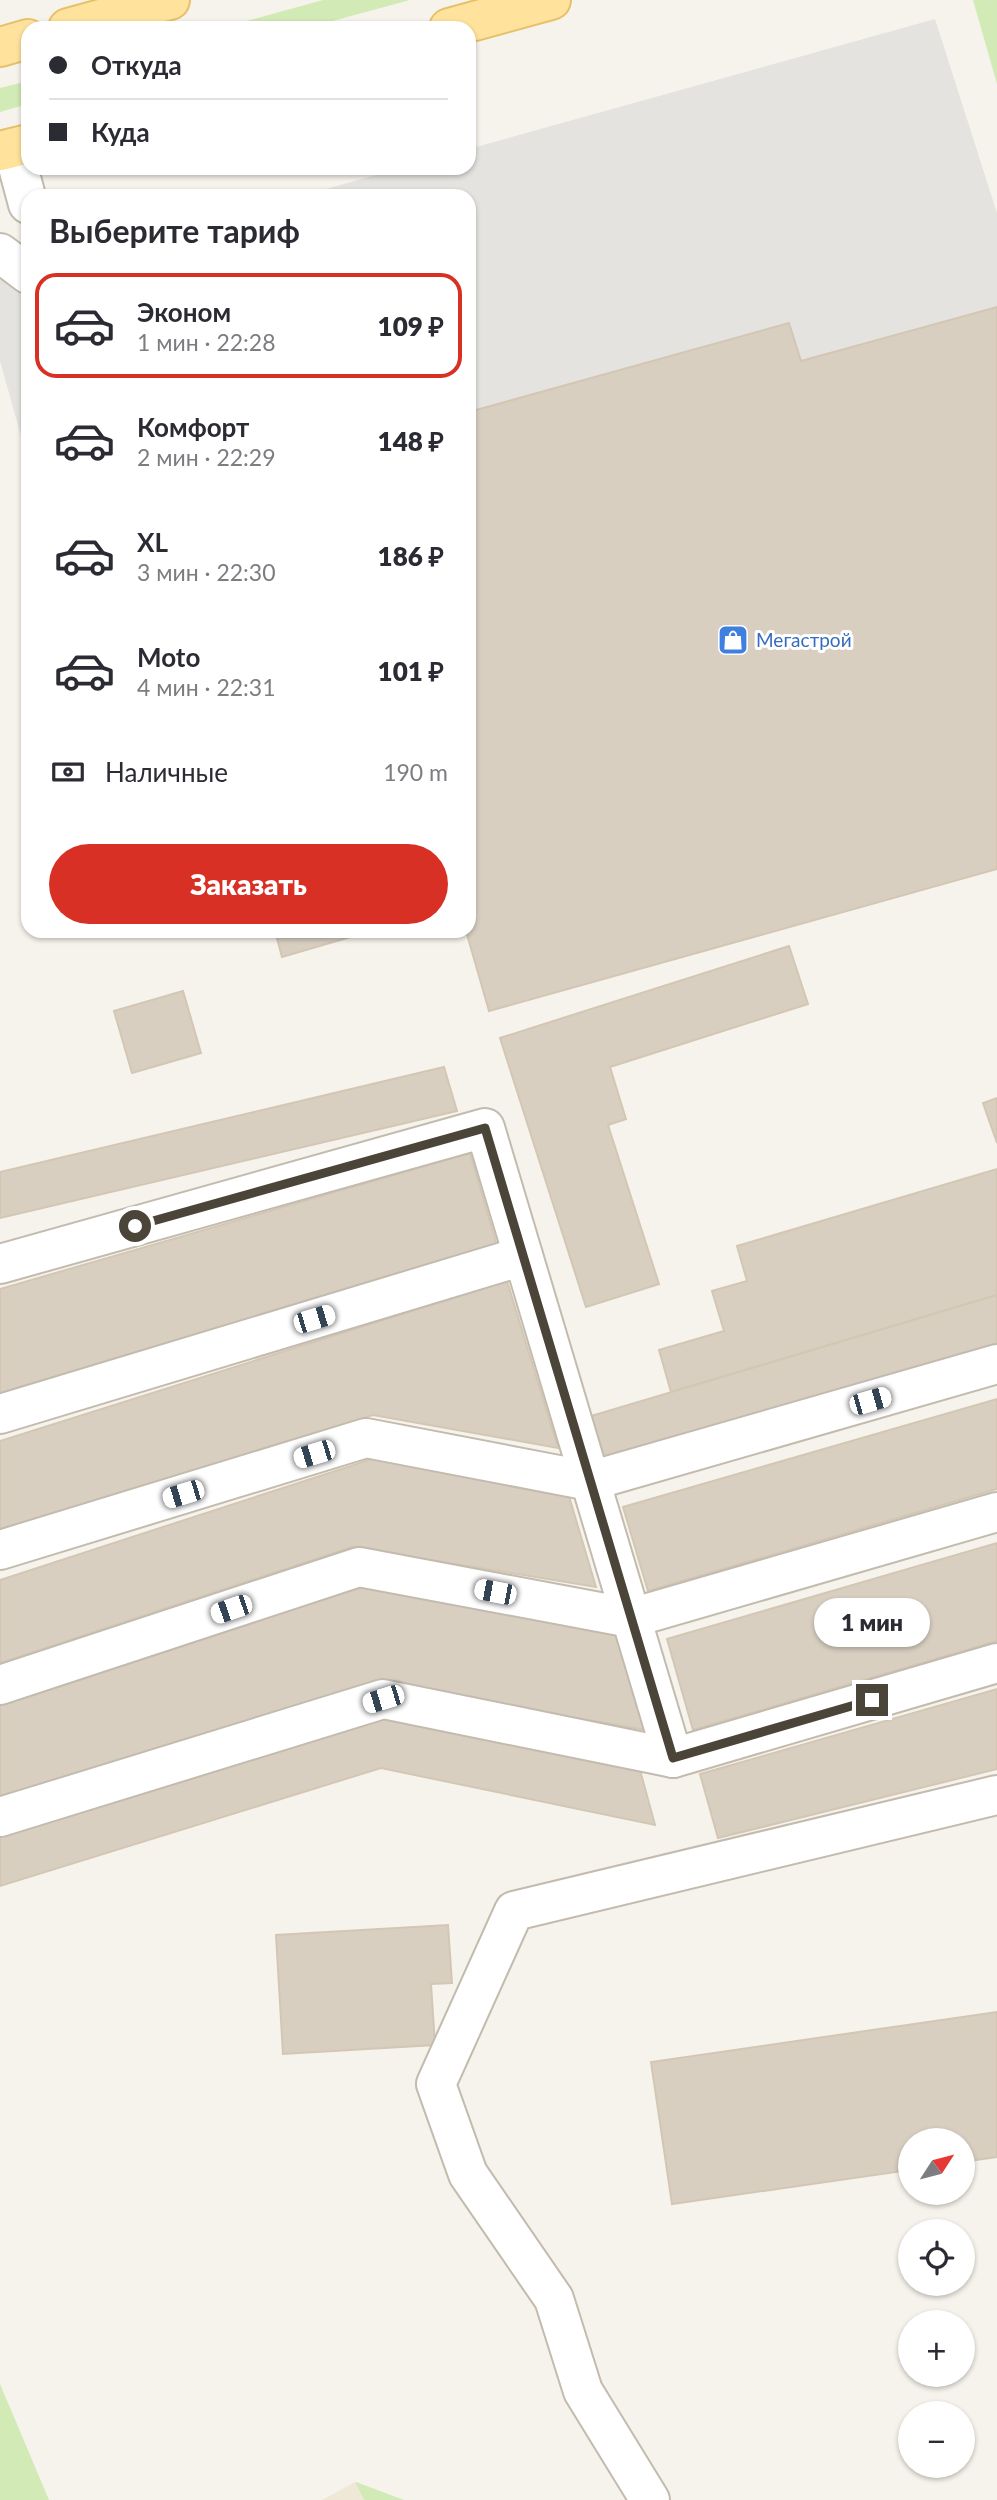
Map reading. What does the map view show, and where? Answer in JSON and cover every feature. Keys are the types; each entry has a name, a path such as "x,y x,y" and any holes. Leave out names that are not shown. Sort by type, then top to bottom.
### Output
{"main road":[{"path":"94,21 170,0"},
{"path":"474,21 551,0"},
{"path":"0,47 21,41"}],"lane":[{"path":"14,147 24,189"},
{"path":"0,253 21,269"},
{"path":"0,1264 485,1128 673,1758"},
{"path":"0,1414 523,1256"},
{"path":"0,1550 366,1438 590,1481 997,1364"},
{"path":"0,1685 359,1567 631,1618 997,1512"},
{"path":"0,1817 383,1699 673,1758 997,1663"},
{"path":"650,2500 583,2391 554,2299 468,2174 436,2084 514,1911 555,1899 997,1796"}],"shaded area":[{"path":"935,19 997,213 997,307 801,361 789,323 476,410 476,189 326,189 376,175 476,175 476,147"},
{"path":"21,274 21,436 0,361 0,280"},
{"path":"355,2482 364,2500 322,2500"}],"green space":[{"path":"323,0 410,0 333,21 246,21"},
{"path":"973,0 997,0 997,84"},
{"path":"21,83 21,106 0,112 0,88"},
{"path":"0,2384 49,2500 0,2500"},
{"path":"356,2482 404,2500 364,2500"}],"building":[{"name":"Мегастрой","path":"997,307 997,869 489,1011 468,938 476,938 476,410 789,323 801,361"},
{"path":"277,938 347,938 282,957"},
{"path":"789,946 808,1004 610,1067 626,1119 608,1125 659,1284 586,1307 500,1038"},
{"path":"183,991 201,1053 132,1073 114,1011"},
{"path":"444,1067 457,1111 0,1218 0,1172"},
{"path":"997,1098 997,1143 983,1103"},
{"path":"470,1153 498,1249 0,1394 0,1289"},
{"path":"997,1169 997,1295 671,1392 659,1350 724,1331 712,1291 747,1281 737,1246"},
{"path":"507,1281 558,1448 373,1415 0,1533 0,1441"},
{"path":"997,1295 997,1347 603,1465 588,1417"},
{"path":"997,1399 997,1489 648,1591 623,1507"},
{"path":"372,1459 568,1493 596,1587 352,1547 0,1663 0,1580"},
{"path":"997,1543 997,1641 693,1730 667,1639"},
{"path":"371,1583 620,1631 646,1730 391,1686 0,1807 0,1704"},
{"path":"997,1689 997,1769 718,1838 700,1774"},
{"path":"384,1713 640,1770 655,1825 381,1768 0,1886 0,1831"},
{"path":"448,1925 452,1983 431,1984 435,2045 283,2054 276,1935"},
{"path":"997,2012 997,2157 975,2160 975,2128 898,2128 898,2172 672,2204 651,2062"}],"place":[{"name":"Мегастрой","path":"733,640"}],"route":[{"path":"135,1226 485,1128 673,1758 872,1700"}]}
